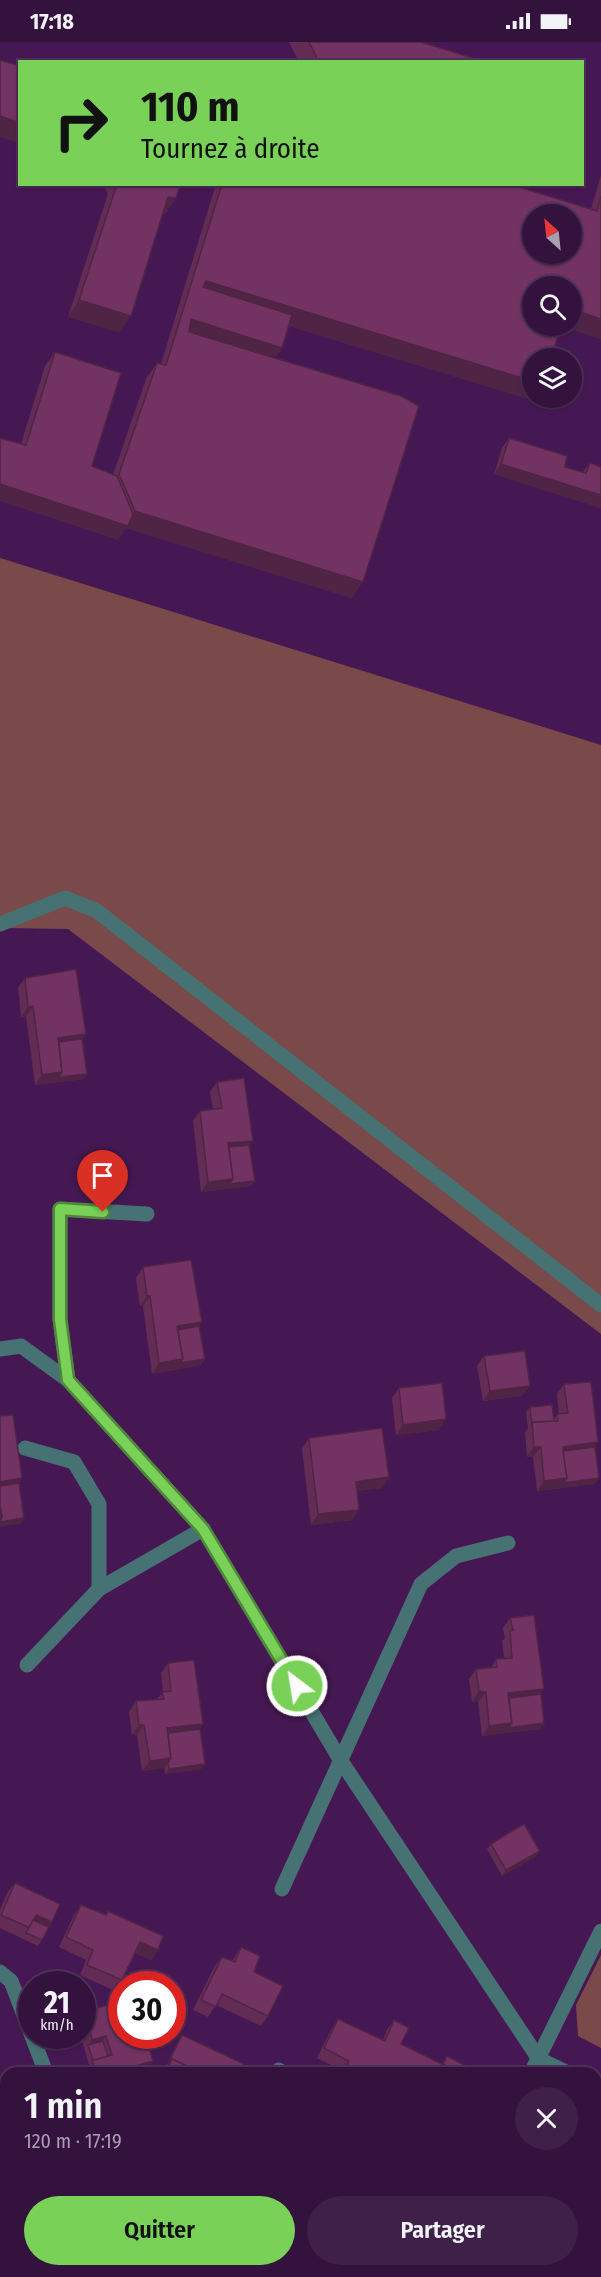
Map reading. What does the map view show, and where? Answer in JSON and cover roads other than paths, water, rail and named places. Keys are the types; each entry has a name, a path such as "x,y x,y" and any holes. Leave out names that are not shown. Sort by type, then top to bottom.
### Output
{"street":[{"path":"0,924 65,898 97,911 601,1305"},
{"path":"68,1380 60,1319 60,1209 147,1214"},
{"path":"0,1349 21,1346 68,1380 203,1529 341,1761 538,2059 555,2067"},
{"path":"25,1448 74,1462 99,1504 99,1589"},
{"path":"27,1665 99,1589 203,1529"},
{"path":"282,1889 421,1584 456,1556 508,1544"},
{"path":"534,2067 601,1932"},
{"path":"0,1972 11,1981 44,2067"}]}
